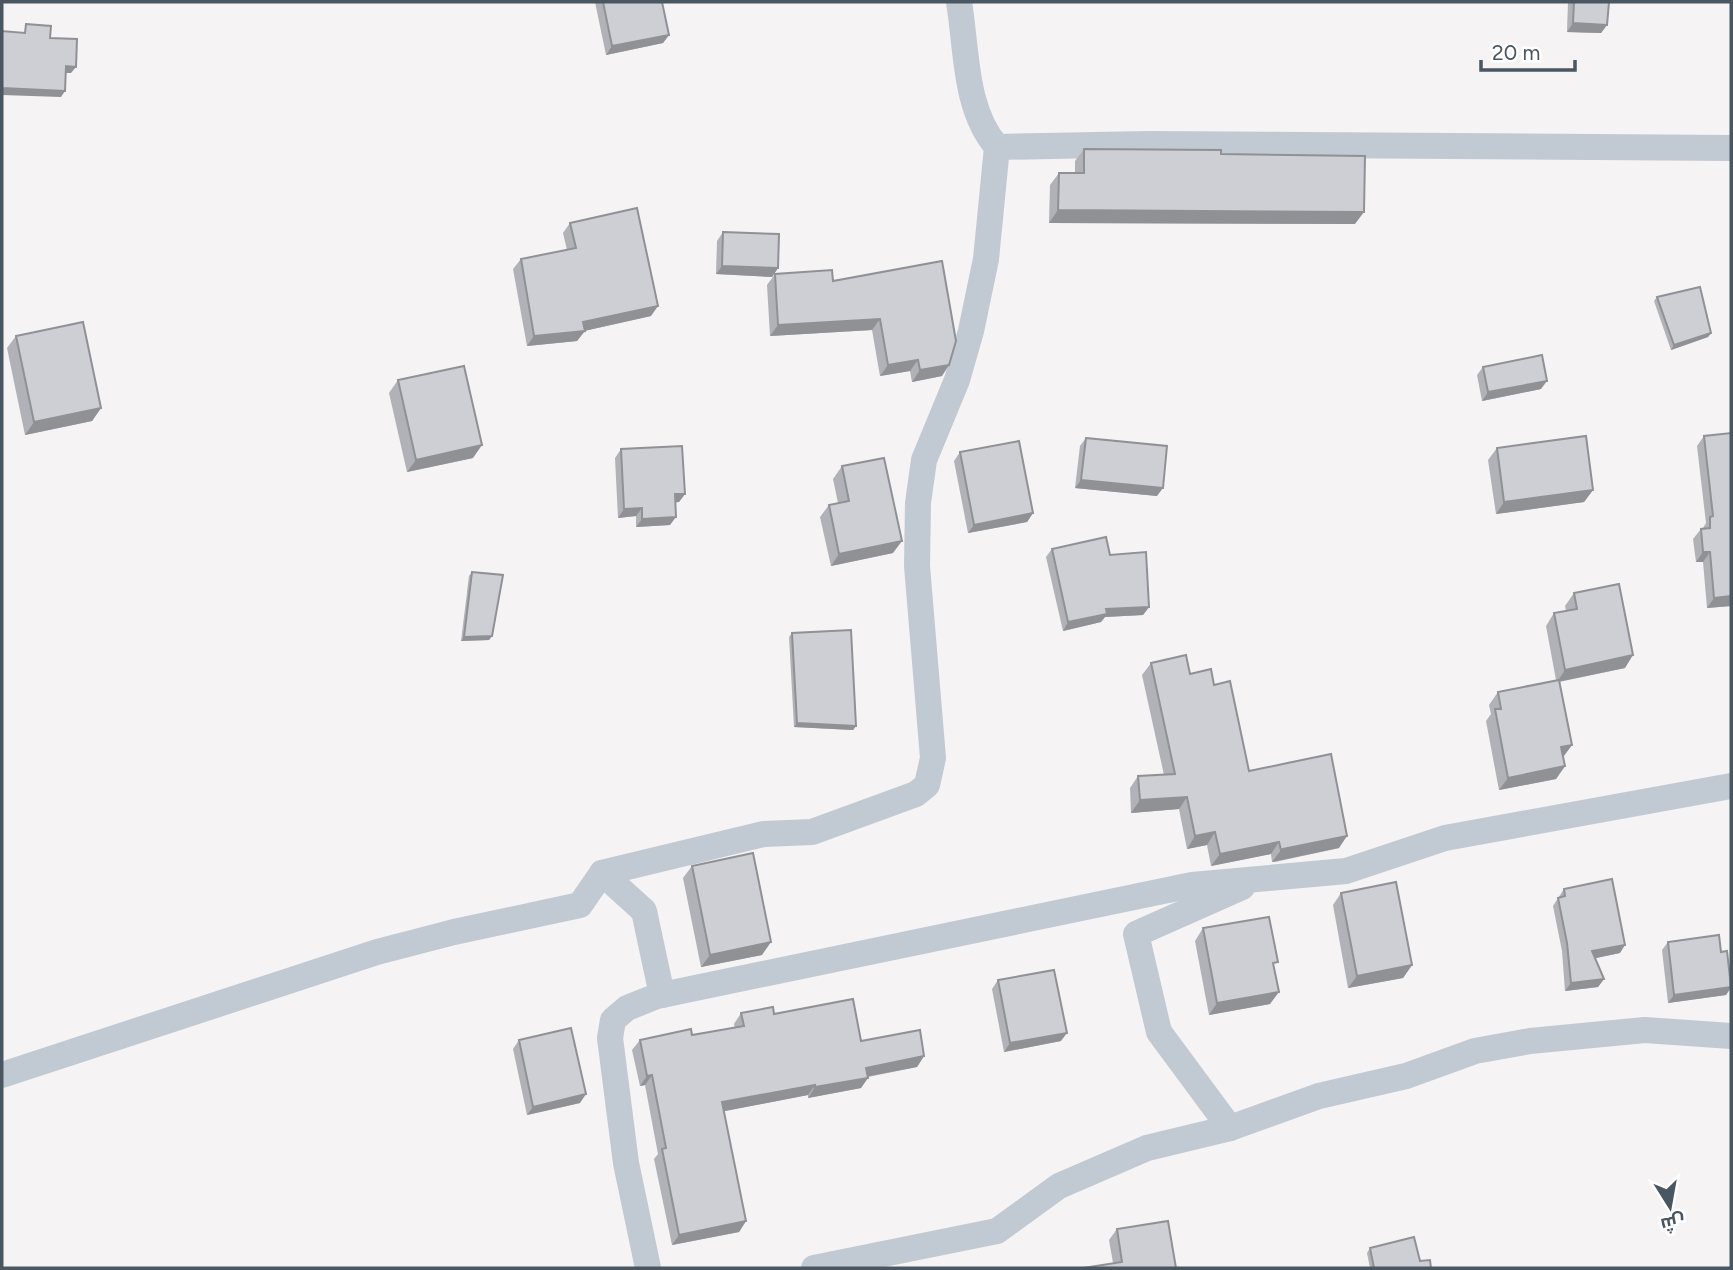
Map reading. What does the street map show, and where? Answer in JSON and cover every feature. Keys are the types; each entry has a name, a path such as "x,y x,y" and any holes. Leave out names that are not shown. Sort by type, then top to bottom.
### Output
{"street":[{"path":"2,1075 377,952 454,932 580,905 602,873 764,834 812,832 916,794 927,785 933,758 917,566 918,503 925,460 957,380 971,331 986,259 997,147 985,132 978,117 970,84 959,2"},
{"path":"997,147 1161,144 1731,148"},
{"path":"648,1268 626,1163 610,1038 612,1020 626,1008 662,995 1192,885 1346,871 1445,838 1731,786"},
{"path":"602,873 644,911 662,995"},
{"path":"1230,1128 1159,1032 1136,934 1266,877"},
{"path":"814,1268 997,1231 1059,1186 1147,1148 1230,1128 1319,1096 1406,1076 1475,1051 1530,1041 1645,1030 1731,1036"}],"building":[{"path":"603,2 662,2 669,35 612,46"},
{"path":"1574,2 1609,2 1607,25 1573,23"},
{"path":"26,24 51,26 50,38 77,39 76,67 66,66 65,91 2,88 2,31 25,33"},
{"path":"1084,149 1221,150 1221,154 1365,156 1364,212 1058,210 1059,173 1084,173"},
{"path":"637,208 658,306 583,322 585,331 534,336 521,259 576,248 570,223"},
{"path":"723,232 779,234 778,268 722,266"},
{"path":"942,261 956,341 949,365 920,370 918,360 888,365 880,319 778,325 775,274 832,270 833,281"},
{"path":"1700,287 1711,333 1674,345 1657,297"},
{"path":"83,322 101,408 34,422 16,336"},
{"path":"1542,355 1547,381 1488,392 1483,367"},
{"path":"464,366 482,445 416,460 398,380"},
{"path":"1731,433 1731,596 1714,598 1710,552 1703,552 1701,529 1710,528 1710,517 1713,516 1704,436"},
{"path":"1586,436 1593,490 1504,502 1497,448"},
{"path":"1086,438 1167,446 1163,488 1081,480"},
{"path":"1019,441 1033,513 974,525 960,452"},
{"path":"682,446 685,494 675,494 676,517 642,519 642,508 624,509 621,449"},
{"path":"884,458 902,541 839,554 829,505 849,501 842,466"},
{"path":"1106,537 1110,555 1146,552 1149,607 1106,609 1107,614 1068,622 1052,549"},
{"path":"472,572 503,575 492,636 464,637"},
{"path":"1619,584 1633,655 1565,670 1554,613 1577,609 1574,593"},
{"path":"851,630 856,726 797,723 792,633"},
{"path":"1186,655 1190,674 1211,669 1214,685 1230,681 1249,771 1331,754 1347,836 1281,850 1279,842 1220,854 1215,832 1195,836 1187,797 1140,800 1138,776 1175,774 1151,663"},
{"path":"1559,680 1572,745 1561,747 1565,766 1508,778 1495,709 1501,709 1498,692"},
{"path":"753,853 771,942 710,955 692,866"},
{"path":"1612,879 1625,945 1592,951 1604,979 1571,983 1558,898 1565,896 1564,889"},
{"path":"1396,882 1412,965 1357,976 1341,893"},
{"path":"1269,917 1278,962 1273,963 1279,992 1217,1003 1203,928"},
{"path":"1719,935 1721,952 1727,951 1731,987 1674,995 1668,942"},
{"path":"1054,970 1067,1033 1010,1043 998,980"},
{"path":"853,999 861,1041 920,1030 924,1056 866,1068 868,1078 722,1102 746,1221 679,1235 662,1149 666,1148 652,1075 647,1076 640,1040 691,1029 692,1035 744,1026 741,1013 773,1007 774,1014"},
{"path":"571,1028 586,1094 533,1107 519,1040"},
{"path":"1168,1221 1176,1268 1083,1268 1122,1262 1117,1229"},
{"path":"1414,1237 1420,1261 1430,1260 1431,1268 1374,1268 1370,1248"}]}
